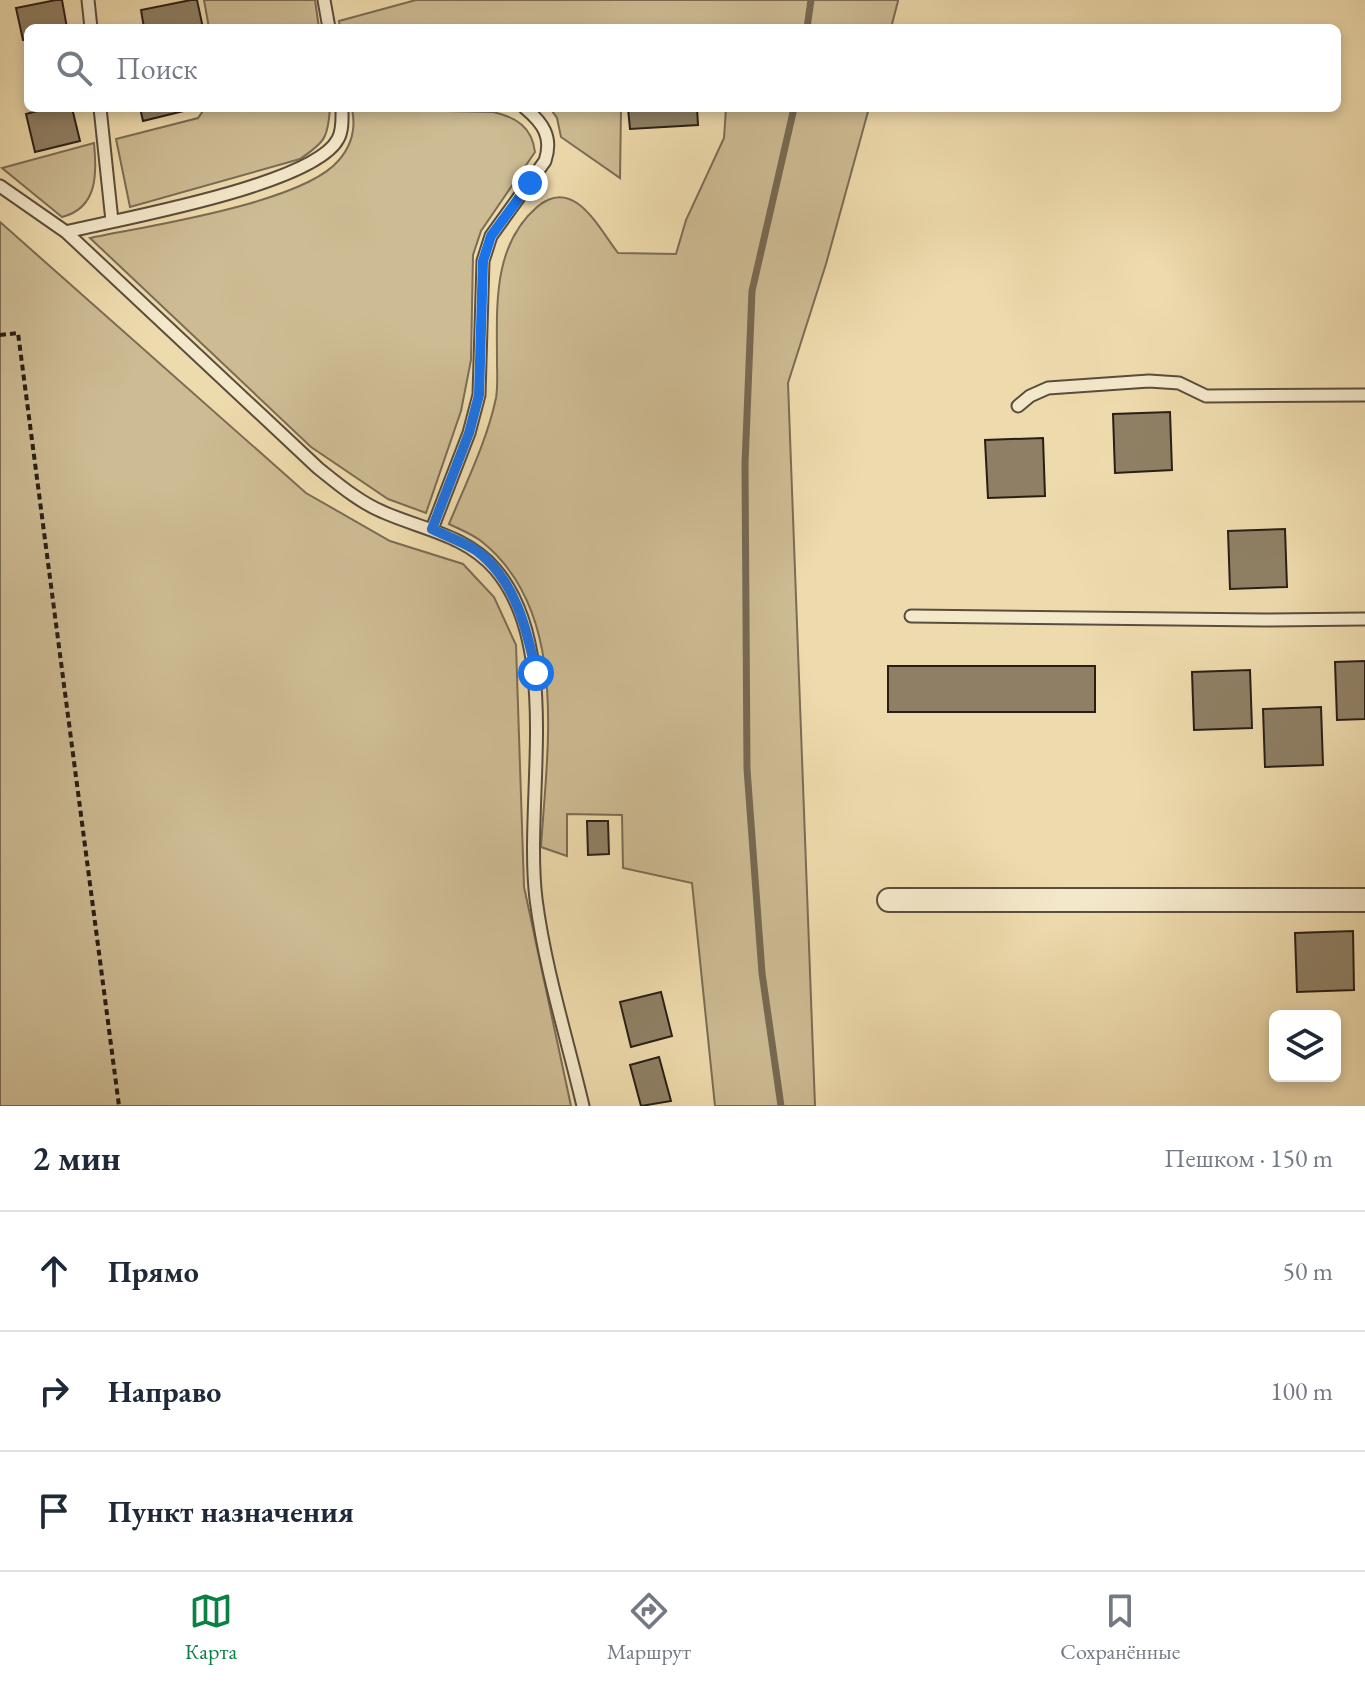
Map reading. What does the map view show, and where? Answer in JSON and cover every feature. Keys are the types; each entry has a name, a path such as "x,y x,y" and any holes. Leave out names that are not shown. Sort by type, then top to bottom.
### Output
{"street":[{"path":"889,900 1365,900"}],"lane":[{"path":"88,0 91,24"},
{"path":"324,0 328,24"},
{"path":"100,112 112,221"},
{"path":"66,232 235,192 307,164 327,151 338,139 341,112"},
{"path":"432,529 469,433 479,395 483,261 491,236 545,161 549,148 548,136 539,120 530,112"},
{"path":"0,186 66,232 318,468 352,495 382,512 432,529 476,551 495,569 514,597 528,635 536,673 533,856 536,896 583,1106"},
{"path":"1018,406 1030,396 1048,388 1149,381 1179,383 1206,396 1365,395"},
{"path":"911,616 1365,619"}],"path":[{"path":"0,335 18,333 119,1106"}],"shaded area":[{"path":"204,0 315,0 318,24 208,24"},
{"path":"416,0 898,0 892,24 339,24 339,21"},
{"path":"202,112 330,112 324,138 300,159 130,207 116,139 198,118"},
{"path":"352,112 493,112 522,124 535,152 481,231 473,255 471,360 461,411 426,513 388,499 311,447 90,238 223,211 293,189 321,175 339,160 352,136"},
{"path":"553,112 621,112 620,178 561,137"},
{"path":"726,112 868,112 826,264 788,383 815,1106 715,1106 692,883 623,868 622,815 567,814 567,856 541,847 548,726 547,684 541,643 529,605 509,570 481,541 449,524 476,462 496,398 500,278 512,240 522,223 537,207 550,199 563,197 574,201 594,219 618,253 676,254 686,220 724,138"},
{"path":"94,143 95,177 89,198 83,206 62,217 2,168"},
{"path":"0,222 306,493 390,541 463,564 494,597 516,645 524,887 571,1106 0,1106"}],"building":[{"path":"62,0 66,24 24,24 23,40 16,8"},
{"path":"197,0 202,24 143,24 141,10"},
{"path":"73,112 80,141 35,152 26,114"},
{"path":"141,112 180,112 143,121"},
{"path":"628,112 697,112 698,125 630,129"},
{"path":"1170,412 1172,470 1115,473 1113,414"},
{"path":"1043,438 1045,496 988,498 985,440"},
{"path":"1285,529 1287,587 1230,589 1228,531"},
{"path":"1365,661 1365,719 1337,720 1335,662"},
{"path":"888,666 1095,666 1095,712 888,712"},
{"path":"1250,670 1252,728 1194,730 1192,672"},
{"path":"1321,707 1323,765 1265,767 1263,709"},
{"path":"587,821 608,821 609,854 588,855"},
{"path":"1353,931 1354,990 1297,992 1295,933"},
{"path":"661,992 672,1036 631,1047 620,1002"},
{"path":"659,1057 671,1101 641,1106 630,1065"}],"waterway":[{"path":"808,24 811,0"},
{"path":"781,1106 762,973 747,769 745,464 752,291 793,112"}],"route":[{"path":"530,183 491,236 483,261 479,395 469,433 432,529 476,551 495,569 514,597 528,635 536,673"}]}
